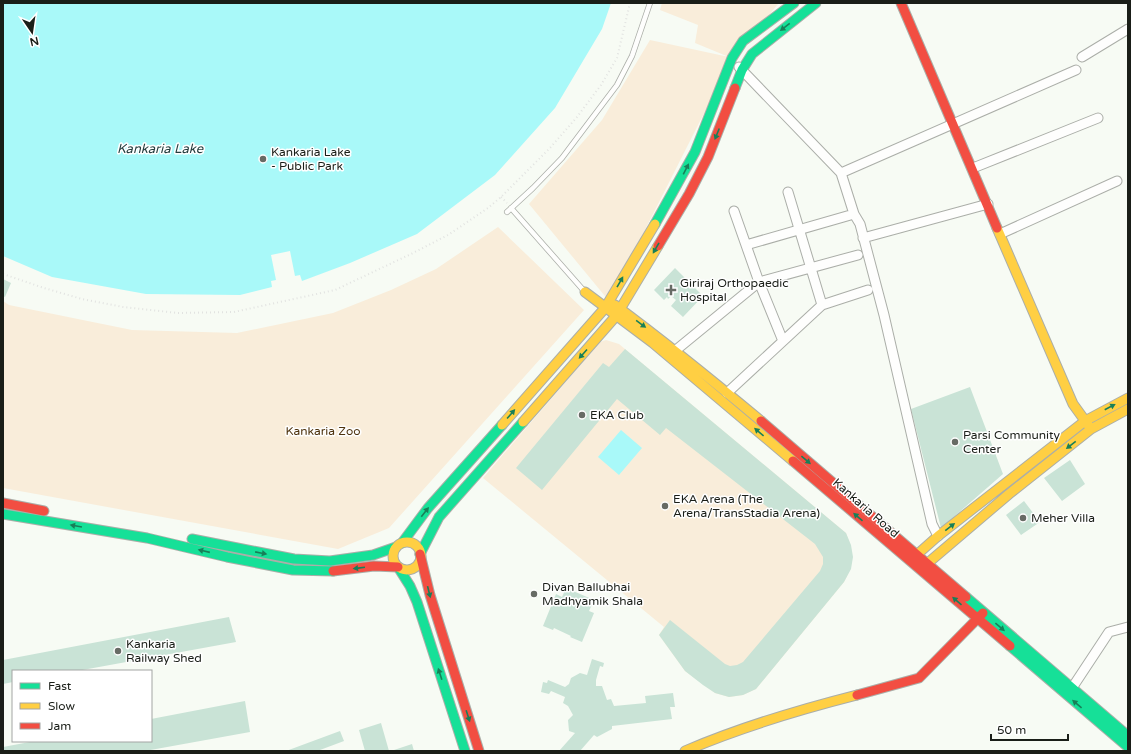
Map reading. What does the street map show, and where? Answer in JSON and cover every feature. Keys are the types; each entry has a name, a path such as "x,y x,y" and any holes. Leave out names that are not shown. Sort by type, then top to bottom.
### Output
{"main road":[{"path":"465,751 417,602 410,586 395,563 393,556 399,545 428,508 607,305 692,158 732,58 743,41 794,3"},
{"path":"3,514 147,538 227,557 293,570 330,572 374,566 398,567 405,569 414,567 419,561 420,554 439,517 618,313 689,194 708,157 742,70 752,54 816,3"},
{"path":"901,3 1074,404 1091,429"},
{"name":"Kankaria Road","path":"585,292 618,313 920,570 980,616 1128,748"},
{"path":"618,313 676,350 918,555 980,616 1072,688 1128,736"},
{"path":"910,561 938,536 1085,421 1128,398"},
{"path":"920,570 1009,494 1091,429 1128,409"},
{"path":"3,503 50,512"},
{"path":"66,515 294,559 330,561 373,556 399,545 411,543 416,545 420,554 430,595 479,751"},
{"path":"227,557 229,546"},
{"path":"685,751 720,736 792,712 919,678 980,616"}],"street":[{"path":"1082,57 1128,29"},
{"path":"732,58 841,173 854,214 860,224 864,238 884,315 932,524 938,536"},
{"path":"841,173 1076,70"},
{"path":"973,168 1098,118"},
{"path":"1000,234 1117,181"},
{"path":"788,192 822,305"},
{"path":"864,238 988,204"},
{"path":"734,211 759,282 783,341"},
{"path":"746,245 854,214"},
{"path":"676,350 759,282 858,255"},
{"path":"727,393 822,305 868,290"},
{"path":"1072,688 1109,632 1128,627"}],"lane":[{"path":"507,212 562,158 617,85 632,56 650,3"},
{"path":"511,208 585,292"}],"path":[{"path":"3,274 82,299 123,307 178,313 234,312 335,290 411,254 448,234 488,208 501,197 550,148 577,117 601,85 618,58 630,3"}],"green space":[{"path":"662,3 779,3 732,58 609,301 529,204 602,120 650,40 729,57 695,43 698,25 660,10"},
{"name":"Kankaria Zoo","path":"498,227 584,310 389,528 338,549 3,488 3,301 9,305 132,330 237,333 333,313 391,290 436,269"},
{"name":"EKA Arena (The Arena/TransStadia Arena)","path":"606,340 619,344 846,533 852,552 852,563 844,582 756,689 743,695 729,697 715,693 685,671 659,635 664,627 483,478 600,342"}],"water":[{"name":"Kankaria Lake","path":"3,3 611,3 602,29 555,108 495,175 417,234 350,263 302,281 300,275 295,276 290,251 271,255 276,280 271,281 272,287 240,295 146,294 52,277 3,256"},
{"path":"621,430 642,448 619,475 598,457"}],"building":[{"path":"675,268 685,278 682,285 686,289 691,284 703,296 683,317 671,306 676,300 671,296 664,300 654,290"},
{"path":"3,279 11,283 5,297 3,296"},
{"path":"625,349 846,533 851,545 853,557 851,569 844,582 756,689 743,695 729,697 715,693 703,685 685,671 659,635 670,620 725,664 730,666 743,662 820,571 823,564 823,557 815,544 666,428 660,435 617,399 542,490 516,468 603,363 609,367"},
{"name":"Parsi Community Center","path":"970,387 1003,474 941,528 911,409"},
{"path":"1070,460 1085,484 1062,501 1044,478"},
{"name":"Meher Villa","path":"1024,501 1040,522 1021,535 1006,515"},
{"path":"566,588 594,600 589,611 594,613 582,642 554,628 553,630 543,626 556,594 562,597"},
{"name":"Kankaria Railway Shed","path":"229,617 236,642 82,670 12,670 12,682 3,684 3,660"},
{"path":"592,659 604,663 603,667 600,666 596,686 602,686 607,700 611,699 614,706 646,703 645,696 673,693 675,707 670,707 672,719 612,726 612,729 597,737 594,735 580,751 559,751 575,733 569,731 568,720 573,715 568,706 563,703 565,697 551,691 549,694 541,692 543,682 547,683 548,680 565,687 569,684 571,678 580,673 587,675"},
{"path":"245,701 250,732 145,751 3,751 3,747 30,742 152,742 152,719"},
{"path":"381,723 389,751 365,751 359,730"},
{"path":"340,731 344,741 320,751 286,751"},
{"path":"412,744 414,751 391,751"}],"traffic: fast":[{"path":"655,224 695,152 732,58 743,41 794,3"},
{"path":"735,88 742,70 752,54 816,3"},
{"path":"420,554 439,517 523,422"},
{"path":"402,543 428,508 502,425"},
{"path":"3,514 147,538 227,557 293,570 333,571"},
{"path":"192,539 294,559 330,561 373,555 396,547"},
{"path":"398,567 410,586 417,602 465,751"},
{"path":"966,597 1128,736"},
{"path":"1010,646 1128,747"}],"traffic: slow":[{"path":"502,425 605,308 655,224"},
{"path":"997,228 1073,404 1091,429"},
{"path":"523,422 616,316 658,246"},
{"path":"585,292 653,343 793,461"},
{"path":"615,305 689,362 761,421"},
{"path":"912,559 938,536 1085,421 1128,398"},
{"path":"922,568 1009,494 1091,429 1128,409"},
{"path":"407,542 417,546 421,556 417,566 407,570 397,566 393,556 397,546 407,542"},
{"path":"685,751 727,734 857,695"}],"traffic: jam":[{"path":"901,3 997,228"},
{"path":"658,246 689,194 708,157 735,88"},
{"path":"761,421 966,597"},
{"path":"793,461 1010,646"},
{"path":"3,503 44,511"},
{"path":"420,554 430,595 479,751"},
{"path":"333,571 374,566 398,567"},
{"path":"857,695 919,678 983,613"}],"place":[{"name":"Kankaria Lake - Public Park","path":"263,159"},
{"name":"Giriraj Orthopaedic Hospital","path":"671,290"},
{"name":"EKA Club","path":"582,415"},
{"name":"Parsi Community Center","path":"955,442"},
{"name":"EKA Arena (The Arena/TransStadia Arena)","path":"665,506"},
{"name":"Meher Villa","path":"1023,518"},
{"name":"Divan Ballubhai Madhyamik Shala","path":"534,594"},
{"name":"Kankaria Railway Shed","path":"118,651"}]}
